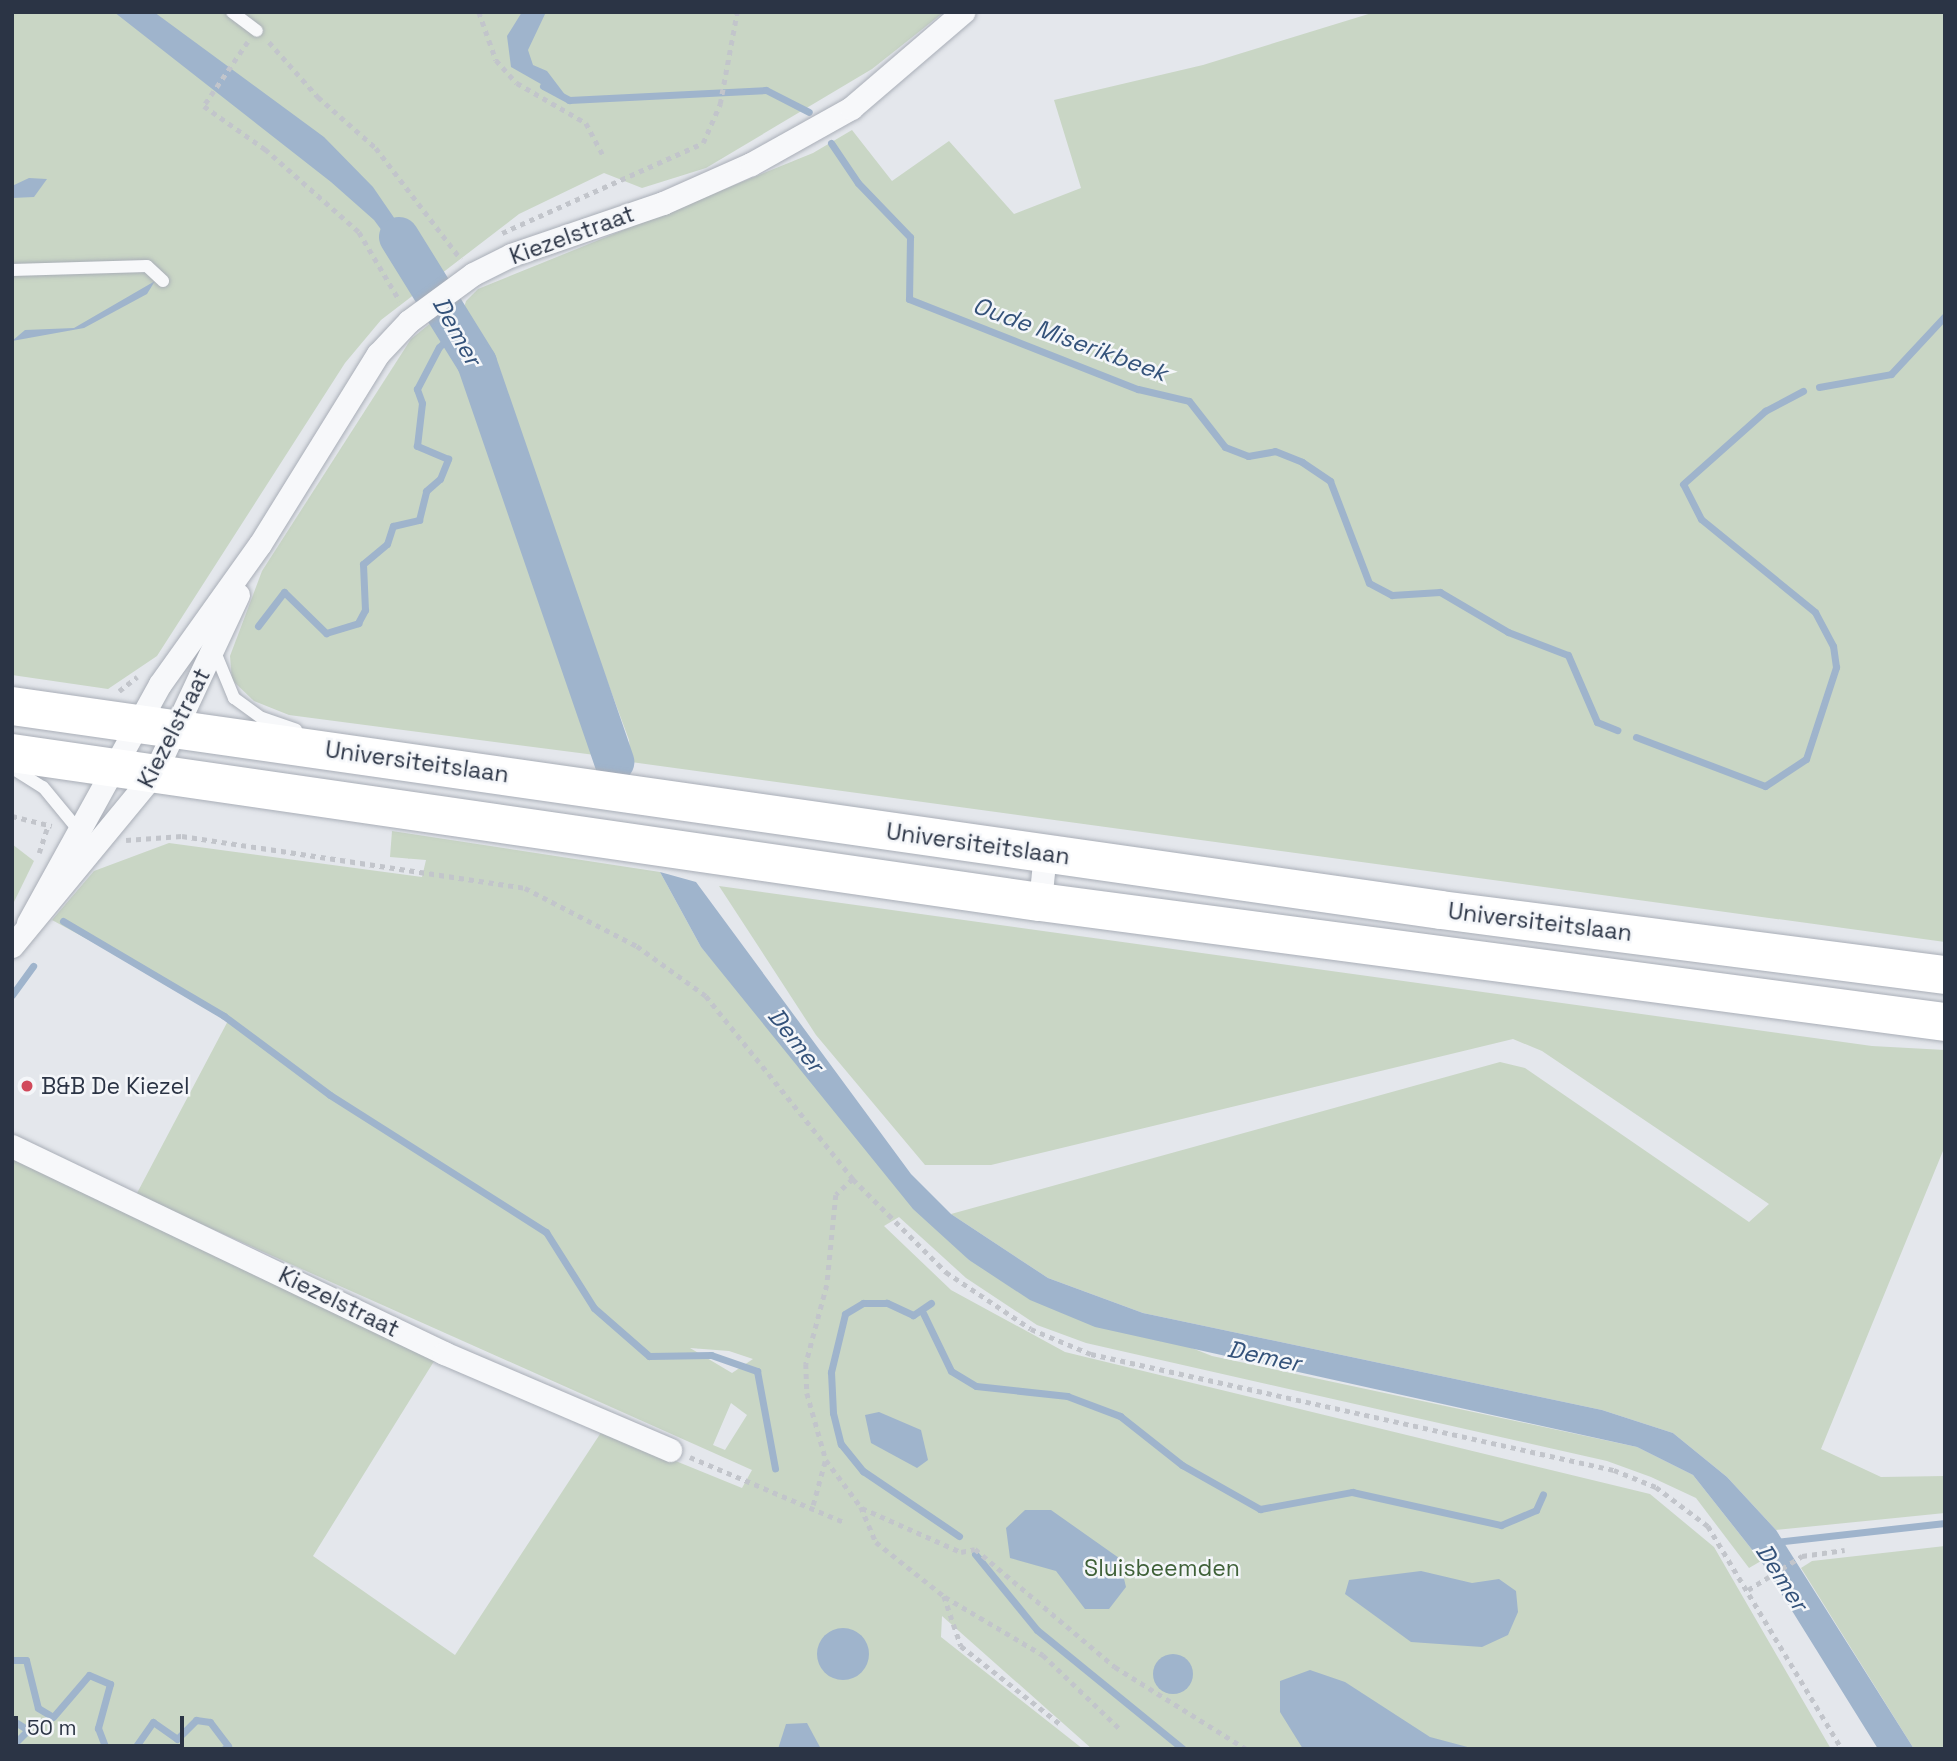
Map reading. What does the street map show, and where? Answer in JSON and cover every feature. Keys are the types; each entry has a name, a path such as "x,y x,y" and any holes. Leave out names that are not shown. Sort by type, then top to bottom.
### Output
{"highway":[{"name":"Universiteitslaan","path":"12,706 365,754 1045,853 1945,975"},
{"name":"Universiteitslaan","path":"12,753 1040,902 1945,1022"}],"street":[{"name":"Kiezelstraat","path":"28,923 76,827 136,724 260,544 378,354 413,318 462,272 663,203 751,164 851,108 963,12"},
{"name":"Kiezelstraat","path":"12,946 28,923 154,774 178,730 260,544"},
{"path":"1040,902 1045,853"},
{"name":"Kiezelstraat","path":"12,1146 444,1353 670,1450"}],"lane":[{"path":"232,12 257,31"},
{"path":"12,270 147,266 163,281"},
{"path":"214,648 225,687 244,708 365,754"},
{"path":"12,768 43,787 76,827"}],"path":[{"path":"478,12 496,60 517,83 586,123 604,157"},
{"path":"556,206 703,143 720,104 722,81 737,12"},
{"path":"257,31 376,148 462,272"},
{"path":"246,46 204,106 265,149 359,232 413,318"},
{"path":"12,816 48,825"},
{"path":"182,836 525,888 637,946 706,996 853,1179 946,1272 1031,1329 1091,1354 1614,1470 1656,1487 1708,1525 1842,1749"},
{"path":"853,1179 836,1195 827,1285 806,1364 807,1393 826,1460 861,1507 876,1542 944,1596 1042,1655 1121,1730"},
{"path":"670,1450 813,1505 844,1522"},
{"path":"813,1505 826,1460"},
{"path":"861,1507 961,1552 984,1555 1115,1667 1246,1749"},
{"path":"1748,1590 1802,1556 1845,1550"},
{"path":"944,1596 961,1646 1059,1723"}],"green space":[{"path":"12,12 944,12 872,69 706,168 642,188 604,173 519,214 381,320 345,363 157,656 108,689 12,675"},
{"path":"1375,12 1945,12 1945,942 631,762 629,740 508,412 463,311 466,301 478,289 813,153 852,130 892,181 949,141 1014,214 1081,188 1054,100 1203,65"},
{"path":"432,322 464,362 595,755 289,715 254,701 232,680 230,656 262,571 411,339"},
{"name":"Sluisbeemden","path":"392,831 660,872 701,947 969,1260 1212,1356 1637,1447 1693,1475 1761,1561 1749,1568 1696,1498 1651,1477 1607,1461 1086,1343 1037,1325 966,1278 899,1217 884,1226 951,1290 1065,1352 1650,1494 1714,1547 1831,1749 1092,1749 942,1616 941,1637 1083,1749 12,1749 12,1157 436,1358 313,1556 455,1655 602,1431 742,1488 752,1470 136,1195 230,1017 52,920 94,871 169,843 422,877 426,860 390,857","holes":["690,1348 729,1351 753,1359 732,1373","731,1403 747,1415 725,1450 713,1445"]},
{"path":"12,844 34,861 12,906"},
{"path":"719,886 1872,1046 1945,1050 1945,1146 1821,1449 1881,1477 1945,1476 1945,1513 1776,1530 1727,1477 1673,1433 1602,1410 1143,1313 1048,1278 951,1214 1500,1062 1525,1068 1749,1222 1769,1204 1542,1051 1513,1039 991,1165 925,1165 816,1035"},
{"path":"1945,1546 1945,1749 1914,1749 1801,1568 1812,1561"}],"water":[{"path":"114,12 154,12 324,137 373,187 434,276 422,285 374,220 331,182"},
{"path":"522,12 546,12 528,50 533,65 547,71 569,100 511,67 507,36"},
{"path":"29,178 47,179 34,197 12,198 12,186"},
{"path":"155,281 147,294 84,328 12,341 25,330 74,328"},
{"name":"Demer","path":"660,872 696,882 911,1174 951,1214 1048,1278 1143,1313 1602,1410 1673,1433 1727,1477 1776,1530 1914,1749 1878,1749 1761,1561 1693,1475 1637,1447 1095,1327 1030,1300 969,1260 913,1209 701,947"},
{"path":"879,1412 921,1430 928,1460 917,1468 871,1443 865,1415"},
{"path":"1025,1510 1051,1510 1119,1558 1126,1587 1109,1609 1085,1609 1056,1571 1010,1558 1006,1528"},
{"path":"1421,1571 1472,1583 1499,1579 1516,1591 1518,1612 1508,1635 1482,1647 1411,1642 1345,1594 1349,1580"},
{"path":"843,1628 853,1630 861,1636 867,1644 867,1664 861,1672 853,1678 843,1680 833,1678 825,1672 819,1664 817,1654 819,1644 825,1636 833,1630"},
{"path":"1173,1654 1181,1655 1187,1660 1192,1666 1192,1682 1187,1688 1181,1693 1173,1694 1165,1693 1159,1688 1154,1682 1153,1674 1154,1666 1159,1660 1165,1655"},
{"path":"1310,1670 1345,1682 1430,1737 1475,1749 1303,1749 1280,1712 1280,1681"},
{"path":"807,1723 821,1749 778,1749 786,1724"}],"waterway":[{"name":"Oude Miserikbeek","path":"543,86 569,100 766,90 809,112"},
{"name":"Oude Miserikbeek","path":"831,143 858,183 910,237 909,299 1138,389 1189,401 1225,447 1248,456 1275,451 1302,462 1330,481 1369,583 1392,595 1440,592 1508,632 1568,655 1597,722 1617,730"},
{"name":"Demer","path":"399,237 477,363 614,762"},
{"name":"Oude Miserikbeek","path":"1819,387 1891,374 1945,316"},
{"path":"258,626 284,592 326,633 358,623 365,610 363,564 387,544 393,526 419,520 426,491 440,479 448,459 417,446 422,403 417,389 439,347 458,330"},
{"name":"Oude Miserikbeek","path":"1636,737 1765,786 1806,759 1836,667 1833,646 1815,612 1701,519 1683,484 1765,411 1803,391"},
{"path":"63,921 224,1016 330,1095 546,1232 594,1308 649,1356 711,1355 757,1371 775,1468"},
{"path":"12,995 33,966"},
{"path":"931,1303 913,1315 887,1303 863,1303 845,1314 831,1372 833,1413 841,1444 863,1471 959,1536"},
{"path":"923,1313 951,1371 976,1386 1067,1396 1120,1416 1182,1465 1260,1509 1352,1492 1501,1525 1536,1510 1543,1494"},
{"path":"1775,1542 1945,1523"},
{"path":"975,1554 1037,1630 1183,1749"},
{"path":"12,1660 26,1660 38,1708 53,1717 89,1675 110,1684 98,1728 106,1749"},
{"path":"12,1720 28,1730 12,1746"},
{"path":"134,1749 153,1722 177,1739 196,1720 210,1722 228,1746 224,1749"}],"place":[{"name":"B&B De Kiezel","path":"27,1086"}]}
